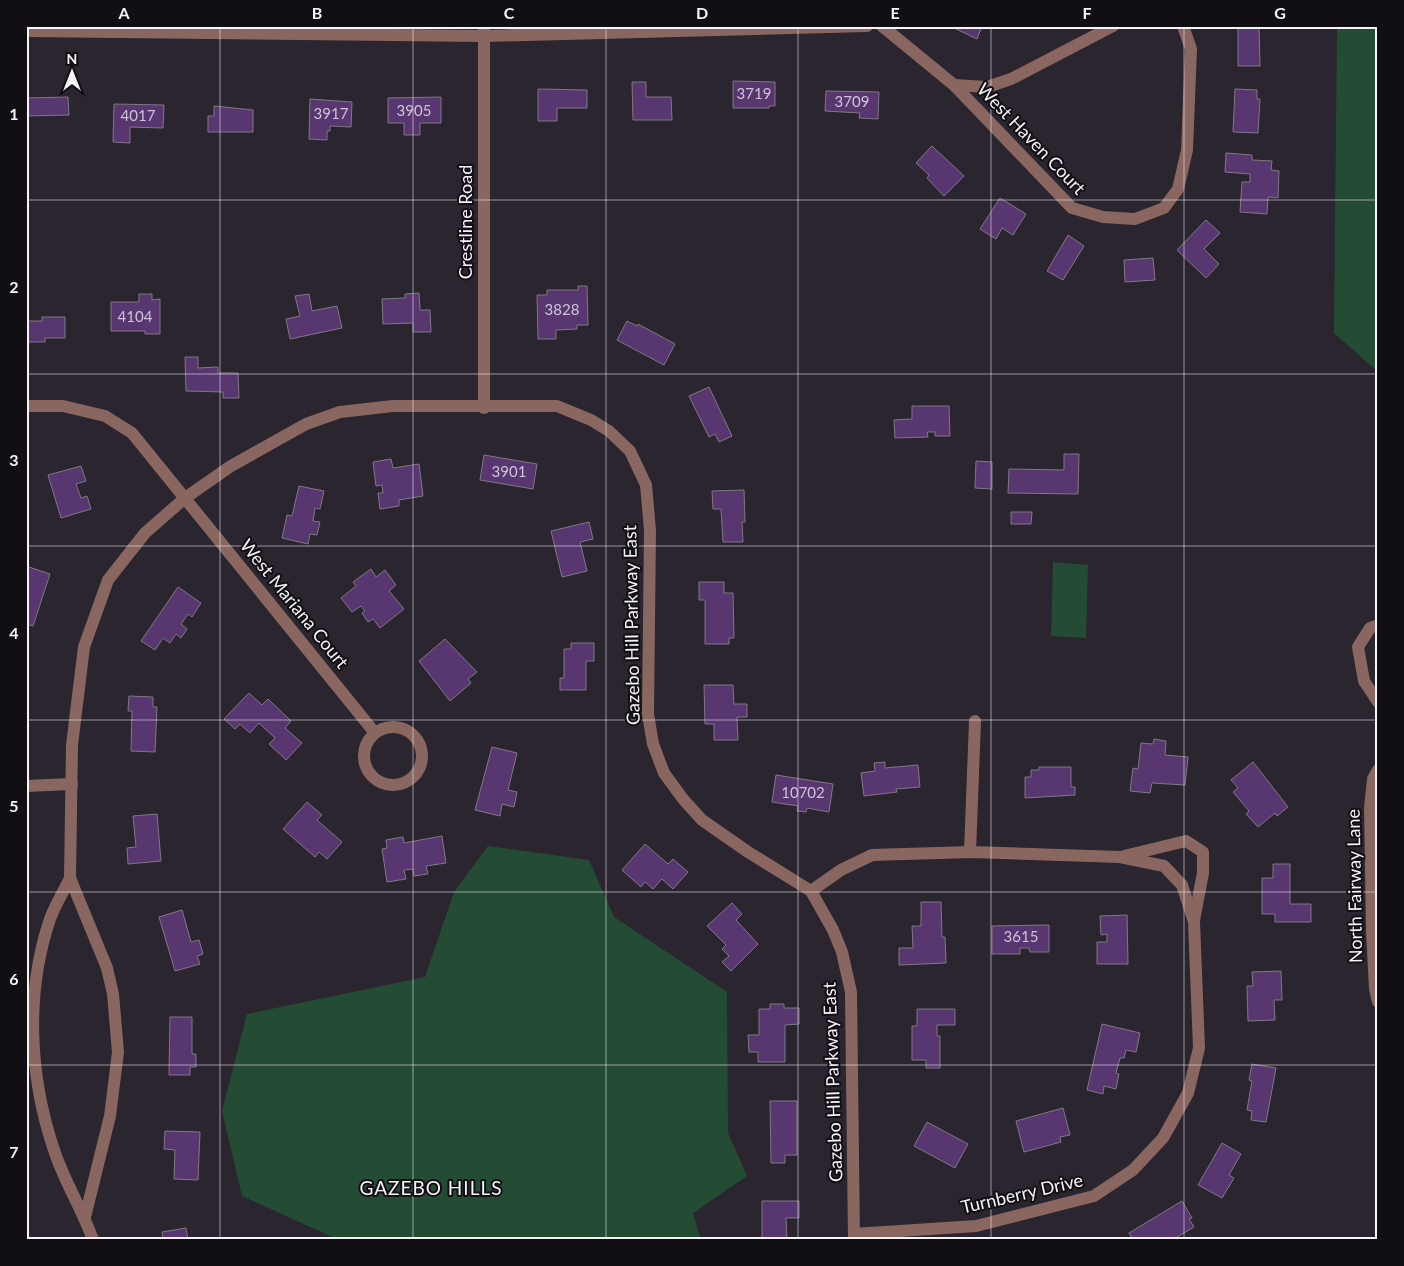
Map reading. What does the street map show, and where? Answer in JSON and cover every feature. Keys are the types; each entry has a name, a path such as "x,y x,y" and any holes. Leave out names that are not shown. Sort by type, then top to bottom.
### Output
{"street":[{"path":"26,31 91,29 484,31 867,26"},
{"name":"West Haven Court","path":"882,26 954,85 1072,208 1103,217 1134,219 1164,208 1178,189 1187,150 1191,50 1183,26"},
{"name":"West Haven Court","path":"954,85 987,86 1011,79 1113,26"},
{"name":"Crestline Road","path":"484,31 484,408"},
{"name":"West Mariana Court","path":"26,406 63,406 106,416 132,433 375,733"},
{"name":"Gazebo Hill Parkway East","path":"70,878 72,745 84,647 108,580 145,533 185,498 231,466 306,424 340,412 393,406 484,408 557,406 591,420 609,431 630,451 646,485 650,530 648,714 653,744 664,774 702,820 748,852 811,891 833,930 842,952 851,992 854,1237"},
{"path":"1378,625 1370,628 1358,647 1364,681 1378,702"},
{"path":"970,852 975,721"},
{"path":"392,726 410,731 416,738 422,755 421,764 411,779 401,784 381,783 367,769 364,760 364,750 368,740 375,733 392,726"},
{"name":"North Fairway Lane","path":"1378,770 1373,779 1370,808 1375,932 1375,989 1378,1002"},
{"path":"26,786 72,784"},
{"name":"Turnberry Drive","path":"854,1237 976,1226 1094,1196 1133,1170 1163,1138 1188,1093 1199,1048 1194,922 1203,873 1203,852 1186,840 1120,857"},
{"name":"Turnberry Drive","path":"811,891 840,870 872,855 970,852 1120,857 1164,866 1182,885 1194,922"},
{"path":"70,878 51,918 36,982 33,1016 36,1077 54,1150 66,1180 85,1217 93,1240"},
{"path":"70,878 107,968 114,994 118,1052 110,1116 85,1217"}],"green space":[{"path":"1337,26 1378,26 1378,372 1334,333"},
{"path":"1053,562 1088,565 1086,638 1051,636"},
{"path":"488,846 589,860 614,917 727,992 728,1133 747,1176 693,1213 701,1240 339,1240 242,1196 222,1111 247,1014 425,977 454,892"}],"building":[{"path":"950,26 982,26 977,39"},
{"path":"1238,26 1259,26 1260,66 1238,66"},
{"path":"733,81 775,82 775,106 769,106 769,108 733,108"},
{"path":"632,82 646,82 646,97 671,97 672,120 633,120"},
{"path":"538,89 587,90 587,108 557,108 557,121 538,121"},
{"path":"1235,89 1257,90 1257,99 1260,99 1258,133 1233,132"},
{"path":"826,91 879,92 878,119 859,118 860,113 825,111"},
{"path":"68,97 69,115 26,116 26,98"},
{"path":"441,97 441,123 420,123 420,135 404,135 404,123 388,123 388,98"},
{"path":"310,99 352,102 351,127 330,126 330,131 327,131 327,140 309,139"},
{"path":"114,104 164,105 163,128 130,127 130,143 113,142"},
{"path":"214,106 253,110 253,132 208,132 208,116 214,116"},
{"path":"932,146 964,176 944,196 927,178 929,175 916,163"},
{"path":"1226,153 1252,155 1252,160 1272,161 1271,170 1279,171 1278,198 1268,197 1267,214 1240,212 1242,182 1250,182 1250,174 1225,172"},
{"path":"1000,198 1026,214 1013,235 1002,228 996,239 980,229"},
{"path":"1206,220 1220,233 1204,249 1219,264 1206,278 1177,250"},
{"path":"1068,235 1084,246 1063,280 1047,271"},
{"path":"1153,258 1155,280 1125,282 1124,260"},
{"path":"578,286 587,286 588,325 577,325 577,329 556,330 556,339 538,339 537,295 547,295 547,290 578,290"},
{"path":"419,293 420,310 430,310 431,332 413,332 413,323 383,324 382,299 405,298 405,294"},
{"path":"139,294 152,294 152,300 160,299 160,334 145,334 145,331 111,331 111,302 139,302"},
{"path":"309,294 312,311 337,306 342,328 290,339 286,319 300,316 295,296"},
{"path":"42,317 65,317 65,338 45,338 45,342 26,342 26,321 42,321"},
{"path":"627,321 637,326 638,324 675,344 664,365 617,340"},
{"path":"185,357 198,357 198,368 218,367 218,373 238,373 239,398 223,398 223,392 186,391"},
{"path":"709,387 732,436 719,442 715,434 709,437 689,396"},
{"path":"912,406 949,406 950,436 935,436 935,432 927,432 928,437 895,438 894,420 912,419"},
{"path":"1064,454 1079,454 1078,494 1008,493 1009,469 1064,470"},
{"path":"484,455 537,464 533,489 480,480"},
{"path":"391,459 393,468 419,464 423,496 399,500 399,506 380,509 378,493 383,493 382,485 376,486 373,462"},
{"path":"976,461 992,462 992,489 975,488"},
{"path":"81,466 86,481 76,484 81,498 87,496 91,509 61,518 48,475"},
{"path":"299,486 324,491 320,509 315,508 313,521 320,522 317,535 310,534 308,544 282,538 287,515 292,516"},
{"path":"744,490 745,522 742,522 743,542 723,542 721,509 713,509 712,491"},
{"path":"1011,512 1032,512 1031,524 1011,524"},
{"path":"589,522 593,539 580,542 587,571 562,577 551,531"},
{"path":"26,566 50,574 33,626 26,624"},
{"path":"371,569 376,577 385,570 396,585 389,591 404,609 380,628 373,619 368,622 362,613 365,611 361,606 352,612 341,598 356,586 353,582"},
{"path":"699,582 724,582 724,593 733,593 734,638 729,638 729,644 705,644 705,600 699,600"},
{"path":"178,587 201,603 192,617 188,614 181,624 187,629 181,638 176,634 170,643 163,638 155,650 141,641"},
{"path":"445,639 477,672 468,679 471,683 450,701 419,661"},
{"path":"571,643 594,643 594,661 586,661 586,690 560,690 560,678 564,678 564,649 571,649"},
{"path":"704,685 733,685 734,704 747,704 747,717 737,717 738,740 714,740 714,724 705,724"},
{"path":"249,693 262,705 268,699 291,721 285,728 302,743 286,760 269,744 275,738 259,723 250,733 240,724 235,729 224,719"},
{"path":"129,696 153,697 153,707 157,707 155,752 131,751 132,711 128,711"},
{"path":"1154,739 1166,741 1165,755 1188,757 1185,785 1152,783 1150,793 1130,791 1133,768 1138,769 1141,743 1153,744"},
{"path":"492,747 517,753 508,790 517,792 514,807 502,804 500,816 475,810"},
{"path":"885,762 885,768 918,765 920,787 896,789 897,792 864,796 861,773 875,771 874,763"},
{"path":"1253,762 1288,807 1277,816 1275,813 1258,827 1246,814 1249,811 1233,792 1238,788 1231,780"},
{"path":"1039,767 1071,767 1071,787 1075,787 1075,795 1025,798 1025,777 1031,777 1031,770 1039,770"},
{"path":"776,775 833,784 829,812 807,808 806,812 797,811 798,806 772,802"},
{"path":"307,802 322,815 317,820 342,842 327,859 319,852 315,857 283,829"},
{"path":"157,814 161,861 128,864 127,848 136,847 133,816"},
{"path":"442,836 446,863 426,866 428,874 414,876 413,869 404,870 406,879 387,882 382,849 387,848 386,840 403,837 404,843"},
{"path":"645,844 668,864 673,859 688,872 673,889 662,879 653,889 645,882 641,887 622,870"},
{"path":"1273,864 1290,864 1290,904 1311,904 1311,922 1275,922 1275,914 1262,914 1262,878 1273,878"},
{"path":"921,902 941,902 942,937 945,937 946,963 899,965 899,948 913,948 912,926 921,926"},
{"path":"732,903 742,914 736,920 758,944 731,971 722,962 729,956 722,949 726,945 707,926"},
{"path":"182,910 191,942 199,940 203,954 197,956 200,964 175,971 159,917"},
{"path":"1127,915 1128,964 1097,964 1097,942 1107,942 1107,934 1101,935 1100,916"},
{"path":"1049,925 1049,952 1030,952 1029,948 1020,948 1020,954 992,954 992,926"},
{"path":"1281,971 1282,1000 1274,1000 1275,1020 1248,1021 1247,986 1253,986 1252,972"},
{"path":"770,1004 784,1004 784,1008 799,1008 799,1024 785,1025 785,1062 758,1062 758,1052 749,1052 748,1035 759,1035 759,1009 770,1009"},
{"path":"917,1009 955,1009 955,1025 937,1025 937,1036 940,1036 940,1068 926,1068 926,1060 912,1060 912,1026 917,1026"},
{"path":"170,1017 192,1017 192,1054 196,1054 196,1067 190,1067 190,1075 169,1075"},
{"path":"1102,1024 1140,1033 1136,1052 1126,1050 1124,1058 1120,1058 1116,1073 1119,1074 1116,1089 1104,1086 1103,1094 1087,1090"},
{"path":"1252,1064 1276,1068 1266,1122 1251,1120 1252,1111 1247,1110 1252,1081 1249,1080"},
{"path":"770,1101 797,1101 797,1155 785,1155 785,1163 771,1163"},
{"path":"1063,1108 1070,1135 1060,1137 1061,1142 1024,1152 1016,1121"},
{"path":"927,1122 968,1144 955,1168 914,1146"},
{"path":"165,1131 200,1132 198,1180 174,1179 175,1150 164,1149"},
{"path":"1222,1143 1241,1154 1229,1175 1234,1178 1222,1198 1198,1185"},
{"path":"762,1201 799,1201 799,1218 786,1218 787,1240 762,1240"},
{"path":"1182,1201 1192,1218 1189,1219 1194,1227 1172,1240 1133,1240 1129,1233"},
{"path":"186,1228 188,1240 163,1240 162,1232"}],"district":[{"name":"GAZEBO HILLS","path":"431,1188"}]}
